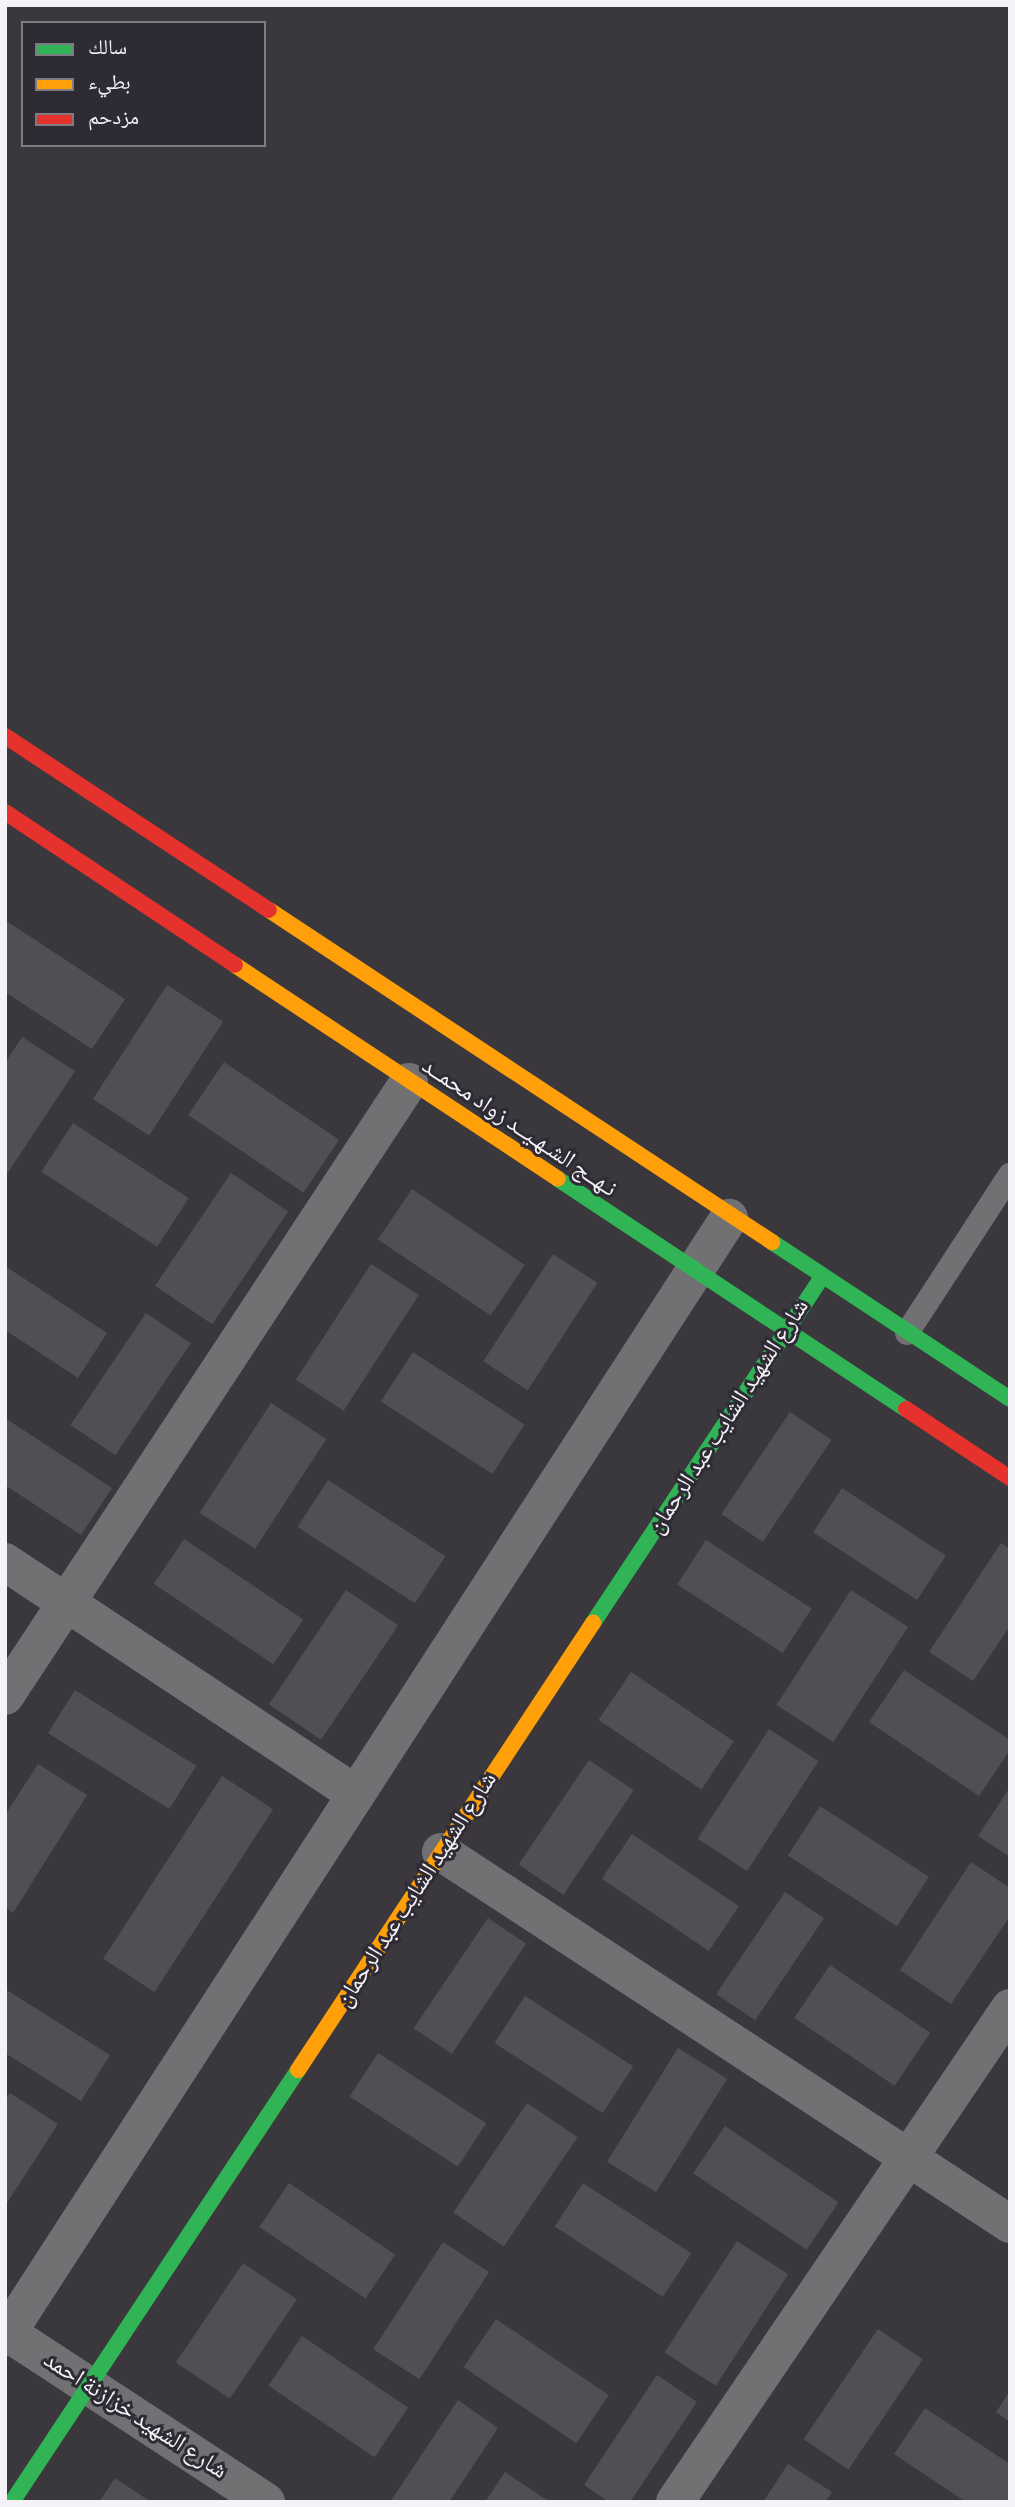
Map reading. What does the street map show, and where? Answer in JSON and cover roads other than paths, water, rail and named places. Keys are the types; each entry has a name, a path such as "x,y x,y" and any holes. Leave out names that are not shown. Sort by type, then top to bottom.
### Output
{"main road":[{"name":"نـهــج الشـهـيــد زواد محمــد","path":"5,736 729,1218 1010,1399"},
{"name":"نـهــج الشـهـيــد زواد محمــد","path":"5,813 694,1272 1010,1478"},
{"name":"شارع الشهيد الشايب عبد الرحمان","path":"12,2502 821,1278"}],"street":[{"path":"5,1696 410,1082"},
{"path":"6,2333 729,1218"},
{"path":"5,1562 356,1794"},
{"path":"441,1852 1010,2224"},
{"path":"676,2502 1010,2008"},
{"name":"شارع الشهيد خزازنة احمد","path":"6,2333 266,2502"}],"lane":[{"path":"907,1333 1010,1175"}]}
